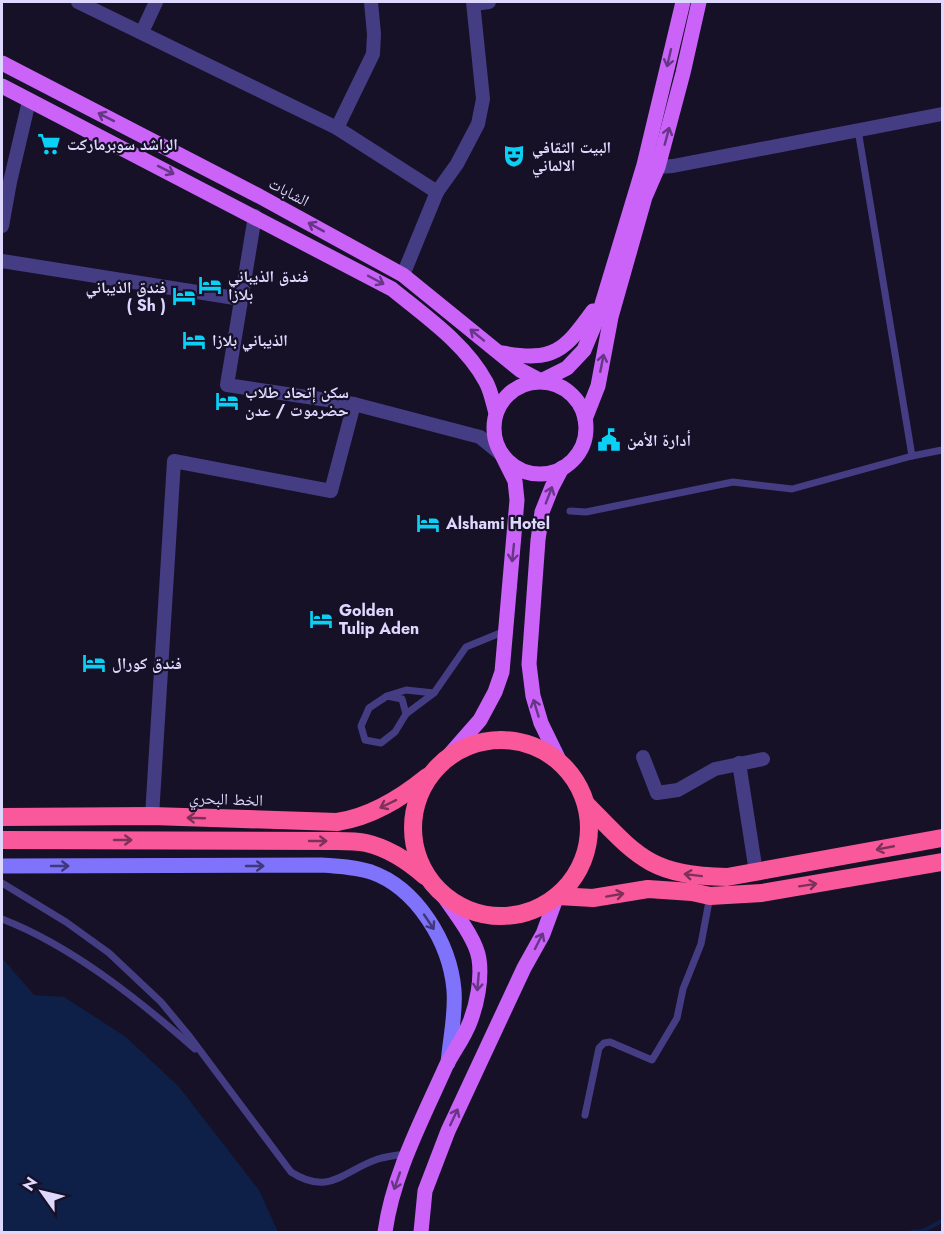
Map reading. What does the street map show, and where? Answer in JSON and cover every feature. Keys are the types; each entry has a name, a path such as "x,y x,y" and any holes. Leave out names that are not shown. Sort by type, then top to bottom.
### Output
{"highway":[{"path":"2,840 366,843 411,864 437,888 451,900 474,912 498,916 523,913 557,896 574,877 585,855 590,829 586,804 576,781 560,762 550,754 527,743 489,740 465,748 440,766 425,786 417,802 413,827 420,863 437,888"},
{"name":"الخط البحري","path":"2,817 152,816 337,822 351,820 391,804 440,766"},
{"path":"586,804 639,857 654,866 679,874 703,877 727,877 942,838"},
{"path":"557,896 593,898 648,888 710,896 762,892 942,862"}],"main road":[{"path":"585,419 598,386 611,317 682,2"},
{"path":"542,381 567,368 584,350 599,314 605,290 640,196 658,166 699,2"},
{"name":"الشابات","path":"2,63 259,196 403,275 520,370 542,381"},
{"path":"30,101 37,81"},
{"path":"2,86 392,289 442,331 474,362 488,384 496,414"},
{"path":"498,353 541,357 568,344 594,310 605,290"},
{"path":"440,766 480,720 495,692 502,672 517,500 515,481 502,456 495,440 496,414 504,398 517,387 533,382 542,381 559,385 579,402 585,419 585,438 577,456 562,468 544,474 525,472 516,468 502,456"},
{"path":"560,762 541,723 533,696 529,663 542,512 562,468"},
{"path":"385,1233 388,1209 407,1154 448,1063 470,1023 478,987 479,959 474,943 437,888"},
{"path":"421,1233 425,1191 448,1131 524,968 543,934 557,896"}],"street":[{"path":"78,2 337,128 437,192"},
{"path":"142,32 156,2"},
{"path":"337,128 373,54 371,2"},
{"path":"403,275 437,192 457,164 478,124 483,99 473,3 489,2"},
{"path":"2,226 5,181 30,101"},
{"path":"658,166 673,166 942,114"},
{"path":"255,216 227,385 354,404 480,437 502,456"},
{"path":"2,261 241,299"},
{"path":"152,816 174,461 331,491 354,404"},
{"path":"643,757 657,793 678,790 715,769 763,759"},
{"path":"739,763 756,872"},
{"path":"2,866 321,866 355,868 372,872 389,881 416,905 432,927 444,951 451,971 454,991 448,1063"}],"lane":[{"path":"858,130 912,456"},
{"path":"570,511 586,512 733,482 792,489 942,450"},
{"path":"434,693 406,690 387,696 369,708 361,726 365,740 381,743 395,732 406,714 434,693 466,647 505,631"},
{"path":"387,696 402,699 406,714"},
{"path":"2,883 66,922 109,953 161,1002 207,1059 284,1164 301,1178 312,1182 334,1181 378,1159 407,1154"},
{"path":"585,1114 599,1048 604,1042 610,1042 652,1060 677,1018 683,989 701,944 710,896"},
{"path":"2,919 74,957 153,1014 207,1059"}],"water":[{"path":"2,958 34,995 64,997 126,1037 179,1087 259,1190 278,1232 2,1232"}],"waterway":[{"path":"912,1232 923,1231 942,1221"}],"place":[{"name":"الراشد سوبرماركت","path":"49,144"},
{"name":"البيت الثقافي الالماني","path":"514,156"},
{"name":"فندق الذيباني بلازا","path":"210,285"},
{"name":"فندق الذيباني ( Sh )","path":"184,296"},
{"name":"الذيباني بلازا","path":"194,340"},
{"name":"سكن إتحاد طلاب حضرموت / عدن","path":"227,401"},
{"name":"أدارة الأمن","path":"609,440"},
{"name":"Alshami Hotel","path":"428,523"},
{"name":"Golden Tulip Aden","path":"321,619"},
{"name":"فندق كورال","path":"94,663"}]}
